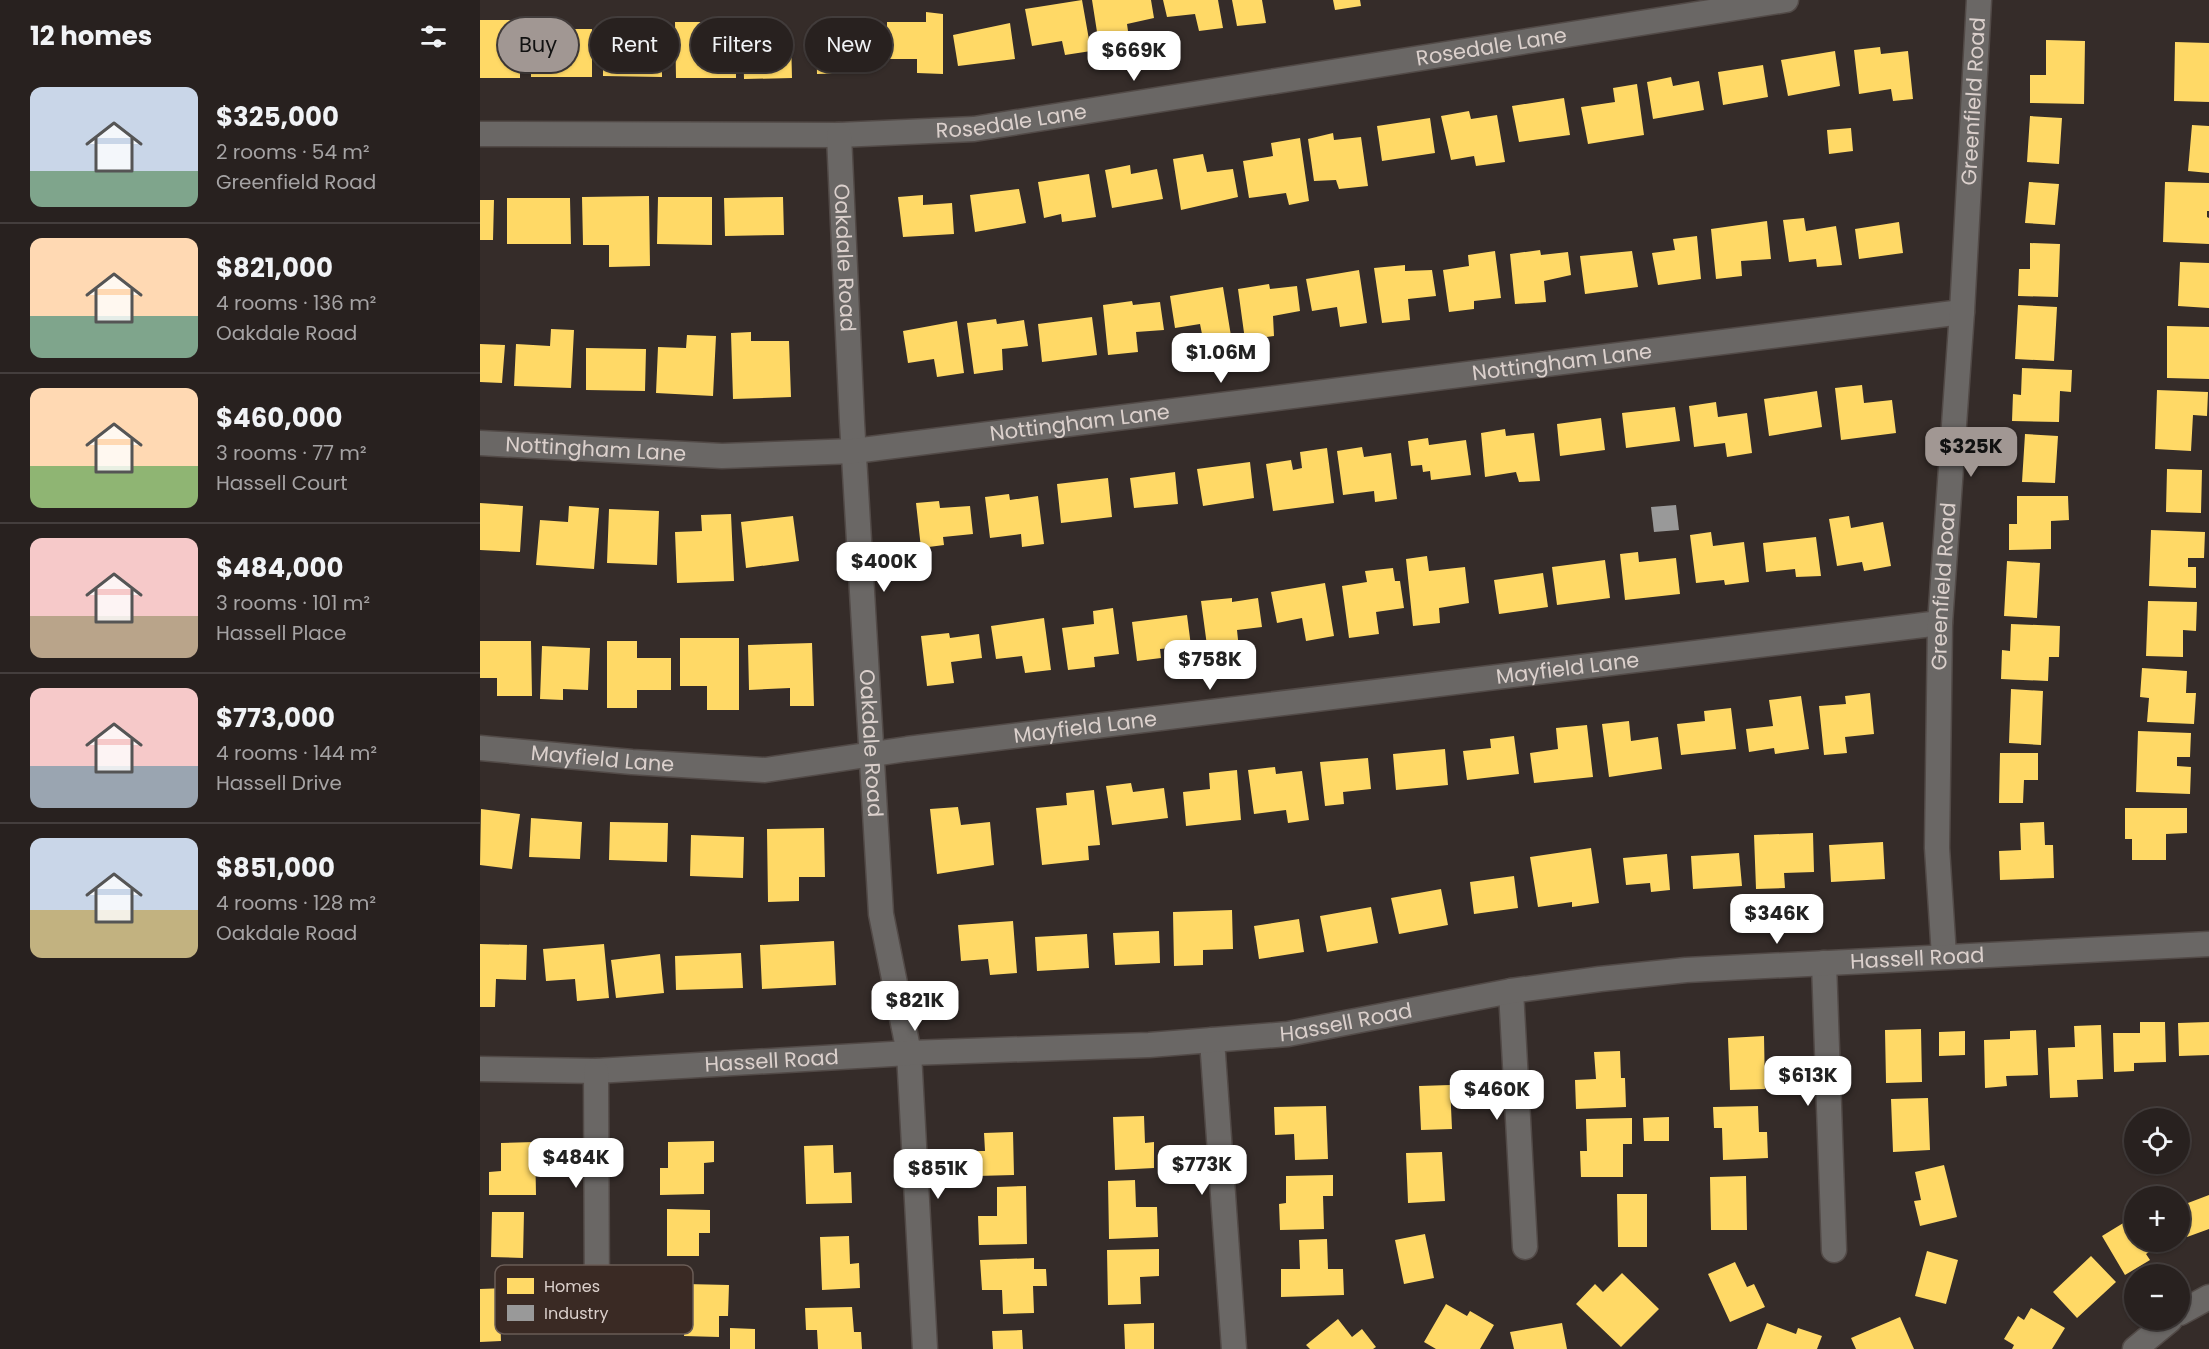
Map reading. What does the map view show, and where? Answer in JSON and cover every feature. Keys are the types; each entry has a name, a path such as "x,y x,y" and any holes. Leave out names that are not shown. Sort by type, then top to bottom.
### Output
{"street":[{"name":"Rosedale Lane","path":"480,134 839,135 974,129 1786,0"},
{"name":"Greenfield Road","path":"1944,957 1937,848 1940,623 1962,312 1979,0"},
{"name":"Oakdale Road","path":"839,135 854,451 881,914 909,1053 925,1349"},
{"name":"Nottingham Lane","path":"480,443 722,456 854,451 1962,312"},
{"name":"Mayfield Lane","path":"480,748 633,762 765,770 873,754 1940,623"},
{"name":"Hassell Road","path":"480,1069 596,1071 909,1053 1149,1045 1288,1034 1511,992 1686,970 2209,944"},
{"path":"1824,963 1834,1250"},
{"path":"1511,992 1525,1247"},
{"path":"1212,1040 1234,1349"},
{"path":"596,1071 597,1265"},
{"path":"2190,1307 2209,1297"},
{"path":"2135,1349 2158,1330"}],"building: Homes":[{"path":"1082,0 1091,51 1065,55 1062,41 1032,46 1025,9"},
{"path":"1092,0 1151,0 1154,18 1127,24 1130,45 1100,51"},
{"path":"1163,0 1218,0 1223,28 1199,31 1195,14 1167,17"},
{"path":"1232,0 1262,0 1266,23 1237,26"},
{"path":"1333,0 1360,0 1361,6 1335,10"},
{"path":"926,12 943,14 943,74 917,73 917,59 892,59 892,22 926,22"},
{"path":"480,20 498,20 498,72 520,72 520,78 480,78"},
{"path":"679,22 691,22 691,72 736,72 736,78 676,78 676,72 679,72"},
{"path":"1010,23 1015,59 958,66 953,35"},
{"path":"578,29 590,29 592,77 531,77 531,72 578,72"},
{"path":"2046,40 2085,41 2084,104 2030,103 2030,75 2046,75"},
{"path":"2175,42 2209,43 2209,102 2174,101"},
{"path":"1880,47 1881,54 1908,51 1913,99 1893,101 1891,89 1859,94 1854,50"},
{"path":"1835,51 1840,86 1788,96 1781,60"},
{"path":"1763,65 1768,97 1723,105 1718,72"},
{"path":"603,72 662,72 662,77 603,76"},
{"path":"744,72 792,72 792,78 744,79"},
{"path":"817,72 869,72 869,73 817,74"},
{"path":"1671,77 1673,86 1699,81 1704,110 1653,119 1647,82"},
{"path":"1637,84 1644,135 1588,144 1581,107 1615,102 1613,88"},
{"path":"1564,98 1570,135 1519,142 1512,106"},
{"path":"1469,111 1471,119 1497,115 1505,162 1476,166 1474,156 1451,160 1441,116"},
{"path":"2030,116 2062,118 2059,164 2027,162"},
{"path":"1430,118 1435,153 1382,161 1377,126"},
{"path":"2192,125 2209,126 2209,173 2188,171"},
{"path":"1851,128 1853,151 1829,154 1827,130"},
{"path":"1333,133 1334,140 1361,137 1368,186 1339,189 1336,180 1314,181 1308,139"},
{"path":"1300,138 1309,201 1289,205 1286,193 1249,198 1243,161 1273,156 1271,143"},
{"path":"1203,154 1207,172 1233,169 1238,197 1181,210 1173,159"},
{"path":"1130,165 1131,174 1157,169 1163,199 1112,208 1105,170"},
{"path":"1089,174 1096,217 1062,222 1061,214 1044,218 1038,182"},
{"path":"2029,182 2059,184 2055,225 2025,223"},
{"path":"2165,182 2209,183 2207,217 2209,218 2209,244 2163,242"},
{"path":"1019,189 1026,223 975,232 970,195"},
{"path":"923,195 923,205 952,203 954,234 903,237 898,197"},
{"path":"649,196 650,266 609,267 609,245 583,245 582,197"},
{"path":"658,197 712,197 712,245 657,244"},
{"path":"783,197 784,235 725,236 724,198"},
{"path":"507,198 570,198 571,244 507,244"},
{"path":"480,200 494,200 493,240 480,240"},
{"path":"1804,218 1806,231 1836,226 1842,265 1817,267 1816,259 1789,262 1783,220"},
{"path":"1767,221 1771,259 1741,261 1742,276 1716,279 1711,229"},
{"path":"1899,222 1903,253 1859,259 1855,229"},
{"path":"1697,236 1701,279 1658,285 1652,253 1675,250 1673,239"},
{"path":"2030,243 2060,244 2058,297 2018,296 2019,269 2030,269"},
{"path":"1540,250 1541,255 1568,252 1571,275 1544,281 1546,302 1515,304 1510,254"},
{"path":"1495,251 1501,298 1474,301 1474,309 1449,312 1443,270 1469,266 1468,255"},
{"path":"1632,251 1638,287 1585,294 1580,256"},
{"path":"2180,262 2209,263 2209,308 2178,306"},
{"path":"1405,265 1405,271 1432,270 1436,296 1408,299 1410,320 1382,323 1374,268"},
{"path":"1359,270 1367,323 1340,327 1337,307 1312,311 1306,279"},
{"path":"1269,284 1270,289 1297,286 1300,311 1273,316 1274,336 1245,340 1238,289"},
{"path":"1223,287 1232,342 1204,344 1200,324 1175,328 1170,296"},
{"path":"1132,301 1133,305 1160,302 1164,330 1136,332 1138,352 1108,355 1103,305"},
{"path":"2018,305 2057,307 2054,361 2015,359"},
{"path":"1092,317 1097,355 1042,362 1038,324"},
{"path":"996,319 997,324 1024,320 1028,346 1002,349 1003,370 974,374 967,323"},
{"path":"957,321 964,373 937,377 934,359 908,363 903,331"},
{"path":"2167,326 2209,327 2209,379 2167,378"},
{"path":"551,329 574,330 571,388 514,386 516,344 550,346"},
{"path":"751,332 751,341 789,341 791,397 733,399 731,333"},
{"path":"687,335 716,336 713,396 656,393 658,347 686,348"},
{"path":"480,344 505,345 502,383 480,382"},
{"path":"586,348 646,349 645,391 586,390"},
{"path":"2022,368 2072,370 2071,392 2060,391 2059,422 2012,421 2013,394 2021,395"},
{"path":"1862,385 1864,403 1892,400 1896,433 1841,440 1835,388"},
{"path":"2157,390 2208,392 2207,416 2193,415 2191,451 2155,449"},
{"path":"1817,391 1822,427 1769,436 1764,399"},
{"path":"1716,402 1718,417 1747,413 1752,453 1727,457 1725,443 1694,447 1689,406"},
{"path":"1675,407 1680,441 1626,448 1622,413"},
{"path":"1601,418 1605,450 1560,456 1557,424"},
{"path":"1505,429 1506,436 1534,433 1540,481 1519,482 1516,472 1485,477 1481,433"},
{"path":"2025,434 2058,436 2055,483 2022,482"},
{"path":"1428,438 1429,445 1466,440 1471,475 1431,480 1430,471 1423,472 1422,465 1411,466 1408,441"},
{"path":"1362,447 1364,457 1391,453 1397,499 1375,502 1374,491 1343,495 1337,451"},
{"path":"1327,448 1334,503 1273,511 1266,464 1291,460 1293,470 1302,468 1300,452"},
{"path":"1250,462 1254,498 1203,506 1197,469"},
{"path":"2167,469 2202,470 2201,513 2166,512"},
{"path":"1175,472 1178,504 1134,508 1130,478"},
{"path":"1108,478 1112,517 1061,523 1057,484"},
{"path":"1009,494 1010,500 1038,496 1044,544 1022,547 1021,534 990,538 985,497"},
{"path":"2017,496 2068,496 2069,520 2051,521 2051,549 2009,550 2009,524 2017,524"},
{"path":"939,501 940,508 970,506 973,534 943,537 944,545 921,548 916,503"},
{"path":"480,503 523,506 520,552 480,550"},
{"path":"569,506 599,508 594,569 536,565 540,520 568,522"},
{"path":"609,509 659,511 657,565 607,563"},
{"path":"731,514 734,581 677,583 675,532 702,531 701,515"},
{"path":"793,516 799,561 746,568 741,522"},
{"path":"1849,516 1851,528 1883,522 1891,566 1864,571 1862,562 1837,566 1829,519"},
{"path":"2151,530 2205,532 2204,558 2188,558 2188,567 2196,567 2196,588 2149,586"},
{"path":"1711,532 1713,546 1744,542 1749,582 1725,585 1724,580 1696,583 1690,535"},
{"path":"1816,537 1821,576 1796,577 1795,569 1766,572 1763,543"},
{"path":"1638,552 1639,562 1676,558 1680,594 1625,600 1620,554"},
{"path":"1427,556 1429,571 1465,567 1469,603 1439,608 1440,623 1413,626 1406,559"},
{"path":"1605,560 1610,598 1557,605 1552,567"},
{"path":"2007,561 2040,563 2037,618 2004,616"},
{"path":"1393,568 1395,581 1400,581 1404,608 1376,612 1379,634 1349,638 1342,586 1367,582 1365,571"},
{"path":"1543,573 1548,607 1499,614 1494,580"},
{"path":"1325,583 1334,636 1306,641 1302,618 1277,623 1271,592"},
{"path":"1232,598 1232,602 1258,598 1262,627 1237,630 1239,649 1208,653 1201,601"},
{"path":"2148,601 2197,602 2196,631 2183,630 2183,657 2146,656"},
{"path":"1113,608 1119,654 1094,657 1095,667 1068,670 1062,628 1094,624 1093,611"},
{"path":"1187,615 1191,646 1160,649 1161,658 1137,661 1132,622"},
{"path":"1044,618 1051,670 1025,673 1022,656 996,659 991,626"},
{"path":"2011,624 2060,626 2059,657 2049,657 2048,681 2001,679 2002,650 2010,651"},
{"path":"949,633 950,638 979,634 982,658 951,662 954,683 927,686 921,636"},
{"path":"680,638 739,638 739,710 707,710 707,686 680,686"},
{"path":"480,641 531,641 532,696 497,696 497,678 480,678"},
{"path":"607,641 637,641 637,658 671,658 671,690 637,690 637,708 607,708"},
{"path":"812,643 814,706 790,706 790,688 749,690 748,645"},
{"path":"542,646 590,648 588,690 563,689 563,700 540,699"},
{"path":"2142,668 2187,671 2186,693 2196,693 2194,724 2147,722 2149,698 2140,697"},
{"path":"2011,689 2043,691 2041,745 2009,743"},
{"path":"1870,693 1874,734 1845,737 1847,753 1824,755 1819,706 1846,704 1845,696"},
{"path":"1801,696 1809,749 1775,754 1774,748 1749,752 1746,729 1773,726 1769,700"},
{"path":"1731,708 1736,749 1681,755 1677,724 1705,721 1704,711"},
{"path":"1629,721 1631,741 1658,737 1662,769 1609,777 1602,724"},
{"path":"1587,725 1593,777 1534,783 1530,753 1558,749 1556,728"},
{"path":"2138,731 2191,733 2190,757 2177,757 2177,766 2191,767 2190,794 2136,792"},
{"path":"1514,736 1519,774 1467,780 1463,751 1491,748 1490,739"},
{"path":"1445,749 1448,785 1396,790 1393,754"},
{"path":"2000,753 2038,753 2038,780 2024,780 2023,803 1999,803"},
{"path":"1368,758 1371,789 1343,792 1344,804 1325,806 1320,762"},
{"path":"1275,767 1276,774 1302,771 1309,820 1288,823 1286,810 1254,814 1248,770"},
{"path":"1237,770 1241,820 1186,826 1183,792 1210,789 1209,773"},
{"path":"1131,783 1133,792 1164,788 1168,818 1112,825 1106,786"},
{"path":"1094,790 1100,845 1088,846 1089,860 1042,865 1036,808 1067,805 1066,793"},
{"path":"958,807 961,825 990,822 994,865 937,874 930,809"},
{"path":"2125,808 2187,808 2187,833 2166,834 2166,860 2132,860 2132,839 2125,839"},
{"path":"481,809 520,814 512,869 480,865"},
{"path":"531,818 582,822 580,859 529,857"},
{"path":"610,822 668,823 667,862 609,860"},
{"path":"2044,822 2045,845 2053,845 2054,878 2000,880 1999,851 2021,850 2020,823"},
{"path":"824,828 825,877 799,877 799,901 768,902 767,829"},
{"path":"1813,833 1814,872 1784,873 1785,888 1756,889 1754,835"},
{"path":"691,835 744,837 743,878 690,876"},
{"path":"1883,842 1885,879 1831,882 1829,845"},
{"path":"1591,848 1599,903 1572,907 1572,902 1538,907 1530,857"},
{"path":"1739,853 1742,886 1693,889 1691,856"},
{"path":"1667,854 1670,890 1651,892 1650,883 1626,885 1623,858"},
{"path":"1514,876 1518,908 1474,914 1470,882"},
{"path":"1441,889 1448,925 1399,934 1391,898"},
{"path":"1371,907 1378,943 1327,952 1320,916"},
{"path":"1232,910 1233,949 1203,950 1203,965 1174,966 1173,912"},
{"path":"1299,919 1304,952 1259,959 1254,926"},
{"path":"1013,921 1017,973 990,975 988,959 961,961 958,925"},
{"path":"1159,931 1160,963 1115,965 1113,933"},
{"path":"1087,934 1089,968 1037,971 1035,937"},
{"path":"834,941 836,985 762,989 760,945"},
{"path":"480,944 527,945 526,980 496,979 495,1007 480,1007"},
{"path":"604,944 609,998 577,1001 575,979 546,981 543,949"},
{"path":"741,953 743,988 676,990 675,956"},
{"path":"660,954 664,993 616,998 611,960"},
{"path":"2140,1022 2165,1022 2166,1062 2134,1063 2134,1071 2114,1072 2113,1033 2140,1033"},
{"path":"2209,1022 2209,1055 2179,1056 2178,1023"},
{"path":"2101,1025 2103,1079 2077,1080 2078,1097 2050,1098 2048,1048 2075,1047 2074,1026"},
{"path":"1921,1029 1922,1082 1886,1083 1885,1030"},
{"path":"2036,1030 2038,1075 2006,1076 2007,1086 1985,1088 1984,1040 2010,1039 2010,1031"},
{"path":"1965,1031 1965,1055 1939,1056 1939,1032"},
{"path":"1764,1036 1765,1089 1730,1090 1728,1038"},
{"path":"1620,1051 1621,1078 1625,1078 1626,1107 1576,1109 1575,1080 1596,1079 1594,1052"},
{"path":"1450,1085 1452,1129 1421,1130 1419,1086"},
{"path":"1928,1098 1930,1150 1893,1152 1891,1099"},
{"path":"1326,1106 1328,1159 1295,1160 1294,1134 1275,1135 1274,1107"},
{"path":"1758,1106 1759,1132 1767,1132 1768,1158 1723,1160 1722,1128 1714,1128 1713,1107"},
{"path":"1144,1116 1145,1143 1154,1142 1154,1168 1115,1170 1113,1117"},
{"path":"1669,1117 1669,1141 1644,1141 1643,1118"},
{"path":"1632,1118 1632,1144 1623,1144 1623,1177 1581,1177 1580,1151 1587,1151 1586,1119"},
{"path":"1013,1132 1014,1175 977,1176 976,1151 985,1151 984,1133"},
{"path":"714,1141 714,1162 704,1163 704,1194 660,1195 660,1168 668,1168 668,1142"},
{"path":"535,1142 536,1195 489,1195 489,1172 501,1171 501,1143"},
{"path":"833,1145 834,1173 851,1172 852,1203 806,1204 804,1146"},
{"path":"1442,1152 1445,1201 1408,1203 1406,1153"},
{"path":"1944,1165 1957,1217 1920,1226 1914,1201 1921,1200 1915,1172"},
{"path":"1333,1175 1333,1196 1323,1196 1324,1229 1280,1230 1279,1204 1286,1203 1286,1176"},
{"path":"1746,1176 1747,1230 1711,1230 1710,1177"},
{"path":"1135,1180 1136,1207 1157,1207 1158,1237 1109,1239 1108,1181"},
{"path":"1026,1186 1027,1244 979,1245 978,1216 997,1216 997,1187"},
{"path":"1617,1194 1647,1194 1647,1247 1618,1247"},
{"path":"2209,1195 2209,1229 2190,1236 2190,1202"},
{"path":"667,1209 710,1210 710,1233 699,1233 699,1256 667,1256"},
{"path":"492,1212 524,1212 523,1258 491,1257"},
{"path":"2124,1223 2124,1252 2149,1252 2146,1254 2150,1260 2143,1264 2124,1264 2124,1273 2102,1236"},
{"path":"1425,1234 1434,1278 1404,1284 1395,1240"},
{"path":"849,1236 850,1264 859,1263 860,1288 822,1290 820,1237"},
{"path":"1327,1239 1328,1269 1343,1269 1344,1295 1281,1297 1281,1269 1300,1269 1299,1240"},
{"path":"1159,1249 1159,1276 1140,1277 1141,1304 1108,1305 1107,1250"},
{"path":"1927,1251 1958,1260 1946,1304 1915,1296"},
{"path":"2091,1256 2116,1282 2077,1318 2053,1292"},
{"path":"1034,1258 1034,1269 1046,1269 1047,1286 1033,1286 1034,1313 1003,1314 1002,1290 982,1290 980,1260"},
{"path":"1735,1262 1747,1287 1754,1284 1765,1307 1730,1322 1708,1274"},
{"path":"1622,1273 1659,1309 1621,1347 1576,1304 1595,1284 1603,1292"},
{"path":"693,1284 729,1285 728,1316 719,1316 719,1337 684,1336 684,1334 693,1334"},
{"path":"495,1288 495,1334 501,1334 501,1341 480,1342 480,1289"},
{"path":"1446,1304 1467,1316 1470,1311 1494,1325 1480,1349 1436,1349 1424,1342"},
{"path":"852,1307 854,1332 861,1332 862,1349 818,1349 817,1330 806,1330 805,1308"},
{"path":"2031,1308 2065,1328 2052,1349 2012,1349 2014,1345 2004,1339 2018,1316 2024,1320"},
{"path":"1900,1317 1914,1349 1856,1349 1851,1338"},
{"path":"1338,1319 1352,1337 1362,1329 1376,1347 1373,1349 1310,1349 1306,1345"},
{"path":"1154,1323 1154,1349 1125,1349 1124,1324"},
{"path":"1562,1323 1567,1349 1514,1349 1510,1332"},
{"path":"1767,1323 1796,1334 1798,1328 1822,1336 1817,1349 1757,1349"},
{"path":"730,1328 755,1329 755,1349 730,1349"},
{"path":"1022,1330 1023,1349 993,1349 992,1331"}],"building: Industry":[{"path":"1676,505 1679,530 1654,532 1651,507"}]}
